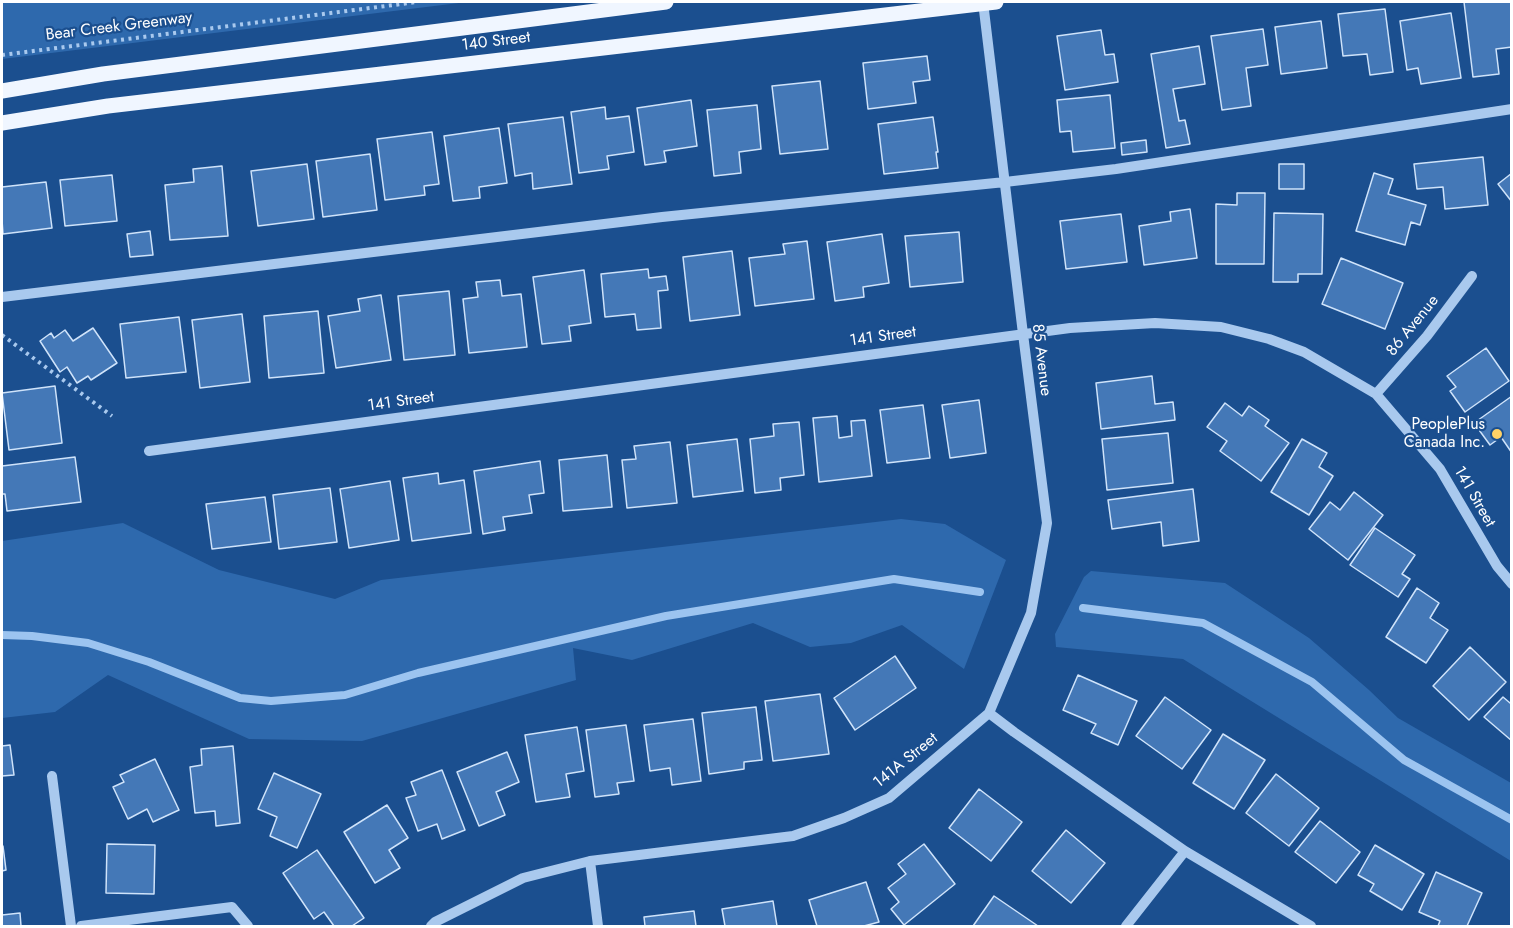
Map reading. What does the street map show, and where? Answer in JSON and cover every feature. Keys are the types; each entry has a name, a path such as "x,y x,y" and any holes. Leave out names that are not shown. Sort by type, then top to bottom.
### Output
{"main road":[{"name":"140 Street","path":"2,91 103,74 666,2"},
{"name":"140 Street","path":"2,123 120,105 987,2"}],"street":[{"name":"85 Avenue","path":"987,2 1005,182 1047,523 1031,613 989,713"},
{"path":"2,297 662,217 1128,167 1512,109"},
{"name":"86 Avenue","path":"1376,394 1427,336 1472,276"},
{"name":"141 Street","path":"149,451 1070,328 1155,323 1221,327 1269,339 1304,352 1376,394 1440,469 1497,566 1512,584"},
{"path":"989,713 1185,851 1311,927"},
{"name":"141A Street","path":"431,927 435,922 523,878 590,861 793,836 844,818 889,798 989,713"},
{"path":"52,776 71,927"},
{"path":"1126,927 1185,851"},
{"path":"590,861 598,927"},
{"path":"81,927 232,907 248,927"}],"path":[{"name":"Bear Creek Greenway","path":"2,54 417,2"},
{"path":"2,335 112,416"}],"shaded area":[{"path":"2,2 467,2 2,59"},
{"path":"901,519 945,524 1006,560 964,669 902,625 851,643 810,647 753,623 632,660 573,648 576,680 362,741 249,739 108,675 55,712 2,718 2,541 123,523 219,570 335,599 381,580"},
{"path":"1091,571 1225,583 1309,638 1398,718 1511,783 1511,861 1183,659 1056,647 1055,634 1084,577"}],"building":[{"path":"1464,2 1512,2 1512,47 1496,49 1499,74 1473,77"},
{"path":"1385,9 1393,72 1370,75 1367,54 1343,56 1338,14"},
{"path":"1451,13 1461,78 1421,84 1418,68 1407,70 1400,21"},
{"path":"1321,21 1327,68 1281,74 1275,27"},
{"path":"1263,29 1268,65 1246,68 1251,106 1222,110 1211,36"},
{"path":"1101,30 1105,55 1114,54 1118,82 1065,90 1057,36"},
{"path":"1199,46 1205,84 1173,89 1179,121 1185,120 1190,144 1166,148 1151,54"},
{"path":"927,56 930,80 913,82 916,103 868,109 863,63"},
{"path":"820,81 828,149 780,154 772,86"},
{"path":"1110,95 1115,148 1073,152 1071,131 1060,132 1057,100"},
{"path":"691,100 697,146 664,151 666,162 645,165 637,108"},
{"path":"757,105 761,149 739,152 741,173 714,176 707,110"},
{"path":"605,107 606,119 629,116 634,152 607,156 609,169 579,173 571,112"},
{"path":"563,117 572,184 533,189 532,173 515,176 508,124"},
{"path":"933,117 938,168 884,174 878,124"},
{"path":"499,128 507,183 479,187 480,198 453,201 444,136"},
{"path":"432,132 439,184 424,186 425,195 385,200 377,139"},
{"path":"1146,140 1147,152 1122,155 1121,143"},
{"path":"370,154 377,210 323,217 316,161"},
{"path":"1483,157 1488,205 1445,209 1443,187 1417,189 1414,164"},
{"path":"307,164 314,219 258,226 251,171"},
{"path":"1279,164 1304,164 1304,189 1279,189"},
{"path":"222,166 228,236 170,240 165,185 194,182 193,169"},
{"path":"1374,173 1393,179 1388,194 1426,205 1420,225 1411,222 1405,245 1356,231"},
{"path":"1512,173 1512,202 1498,184"},
{"path":"112,175 117,221 65,226 60,180"},
{"path":"46,182 52,228 3,234 2,187"},
{"path":"1237,193 1265,193 1264,264 1216,264 1216,204 1237,205"},
{"path":"1190,209 1197,258 1144,265 1139,226 1171,221 1170,212"},
{"path":"1274,213 1323,214 1322,274 1298,274 1298,282 1273,282"},
{"path":"1121,214 1127,262 1066,269 1060,221"},
{"path":"150,231 153,255 130,257 127,234"},
{"path":"959,232 963,282 910,287 905,236"},
{"path":"882,234 889,283 863,287 864,297 835,301 827,242"},
{"path":"807,241 814,299 755,306 749,258 785,254 783,244"},
{"path":"732,251 740,315 690,321 683,257"},
{"path":"1341,258 1403,283 1385,329 1322,304"},
{"path":"648,269 649,278 666,276 668,290 658,291 661,328 637,330 635,314 605,317 601,274"},
{"path":"584,270 591,323 569,326 571,341 542,344 533,277"},
{"path":"500,280 502,296 521,294 527,347 469,353 463,299 478,297 476,282"},
{"path":"449,291 455,355 404,360 398,296"},
{"path":"381,295 391,360 336,368 328,316 360,311 358,299"},
{"path":"318,311 324,373 269,378 264,316"},
{"path":"242,314 250,382 200,388 192,320"},
{"path":"179,317 186,372 126,378 120,324"},
{"path":"93,328 117,363 91,380 88,376 77,383 67,367 60,372 40,341 51,333 54,338 65,330 73,341"},
{"path":"1486,348 1509,381 1465,412 1450,391 1456,387 1447,376"},
{"path":"1152,376 1155,404 1173,402 1175,420 1101,429 1096,383"},
{"path":"55,386 62,443 9,450 2,393"},
{"path":"1512,396 1512,453 1501,437 1490,445 1474,423"},
{"path":"979,400 986,453 950,458 942,405"},
{"path":"1225,403 1242,416 1249,406 1269,420 1265,426 1289,443 1261,481 1220,451 1227,441 1207,427"},
{"path":"923,405 930,458 887,463 880,410"},
{"path":"837,416 839,438 852,436 851,421 865,420 872,476 819,482 813,418"},
{"path":"799,422 804,475 780,478 781,490 755,493 750,439 774,436 773,424"},
{"path":"1168,433 1173,483 1107,490 1102,439"},
{"path":"737,439 743,491 693,497 687,445"},
{"path":"1302,439 1327,453 1319,467 1333,476 1309,515 1271,492"},
{"path":"670,442 677,503 627,508 622,460 636,459 634,446"},
{"path":"607,455 612,507 563,511 559,460"},
{"path":"75,457 81,502 7,511 5,494 2,494 2,466"},
{"path":"540,461 544,493 529,495 532,513 503,517 505,530 483,534 474,471"},
{"path":"438,473 439,484 464,480 471,533 412,541 403,478"},
{"path":"390,481 399,540 349,548 340,489"},
{"path":"330,488 337,542 279,549 273,495"},
{"path":"1193,489 1199,541 1163,546 1161,522 1112,529 1108,500"},
{"path":"1354,492 1383,515 1348,560 1309,529 1330,502 1340,510"},
{"path":"265,497 271,542 212,549 206,504"},
{"path":"1375,528 1415,555 1402,574 1410,579 1398,597 1350,565"},
{"path":"1417,588 1439,603 1430,618 1448,630 1426,663 1386,637"},
{"path":"1470,647 1506,682 1469,720 1433,686"},
{"path":"895,656 916,688 855,730 834,698"},
{"path":"1078,675 1137,701 1118,745 1091,733 1096,724 1063,710"},
{"path":"820,694 829,754 773,761 765,701"},
{"path":"1165,697 1211,730 1182,769 1136,736"},
{"path":"1503,697 1510,703 1512,702 1512,741 1484,717"},
{"path":"756,707 762,760 744,762 744,769 709,774 702,713"},
{"path":"693,719 701,781 672,785 670,768 650,771 644,725"},
{"path":"626,725 634,781 617,783 619,794 595,797 586,730"},
{"path":"577,727 584,771 566,774 570,797 536,802 525,735"},
{"path":"1223,734 1265,760 1234,809 1193,783"},
{"path":"10,745 14,775 2,776 2,746"},
{"path":"233,746 240,823 216,826 215,811 195,813 190,767 202,765 201,749"},
{"path":"507,752 519,782 496,792 505,815 479,826 457,772"},
{"path":"155,759 179,810 153,822 147,809 128,819 113,787 124,782 120,775"},
{"path":"442,770 465,830 442,839 437,824 418,831 406,798 416,795 411,782"},
{"path":"274,773 321,794 297,848 270,836 277,817 258,809"},
{"path":"1276,774 1319,808 1289,846 1246,813"},
{"path":"979,789 1022,822 991,861 949,828"},
{"path":"387,805 408,838 389,850 400,868 375,883 344,832"},
{"path":"1320,821 1360,852 1336,883 1295,852"},
{"path":"1066,830 1105,863 1071,903 1032,871"},
{"path":"107,844 155,845 154,894 106,893"},
{"path":"924,844 955,884 904,925 891,909 899,902 888,888 906,874 898,864"},
{"path":"1375,845 1424,874 1402,910 1370,891 1374,884 1358,875"},
{"path":"2,846 6,870 2,871"},
{"path":"317,850 364,918 352,926 334,926 324,912 314,919 283,873"},
{"path":"1436,872 1482,893 1467,926 1438,926 1440,921 1419,912"},
{"path":"866,882 879,922 864,926 817,926 809,900"},
{"path":"994,896 1038,926 973,926"},
{"path":"773,901 777,926 725,926 722,909"},
{"path":"694,911 696,926 645,926 644,917"},
{"path":"20,913 21,926 2,926 2,915"}],"waterway":[{"path":"2,635 88,643 149,662 240,698 271,701 345,695 418,673 666,616 894,579 980,592"},
{"path":"1083,608 1203,623 1312,682 1404,760 1512,820"}],"place":[{"name":"PeoplePlus Canada Inc.","path":"1497,434"}]}
